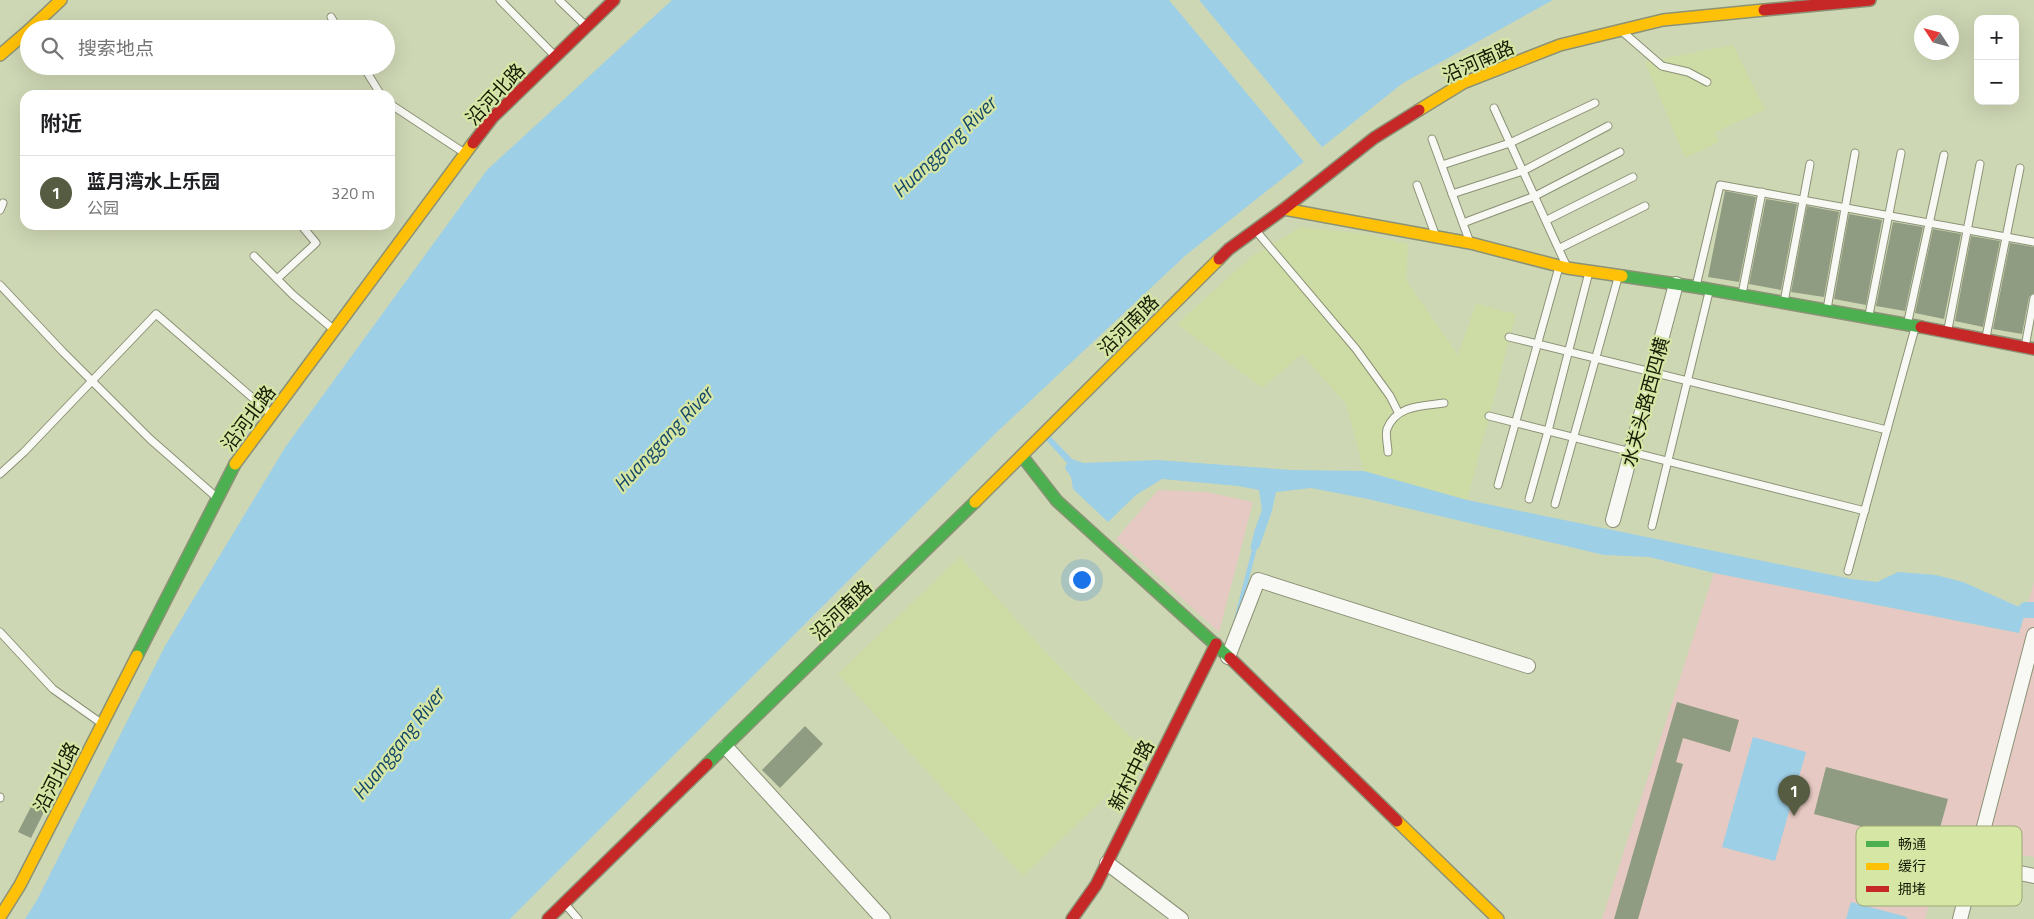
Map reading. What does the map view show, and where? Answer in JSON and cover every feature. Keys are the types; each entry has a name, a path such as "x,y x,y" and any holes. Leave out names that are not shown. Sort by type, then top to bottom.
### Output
{"street":[{"path":"39,20 61,0"},
{"name":"沿河北路","path":"0,917 20,886 236,462 493,117 614,0"},
{"name":"沿河南路","path":"548,919 1022,456 1229,248 1284,209 1374,138 1462,83 1560,45 1663,20 1870,0"},
{"path":"0,55 20,37"},
{"path":"1284,209 1470,243 1563,267 1710,289 2029,348"},
{"name":"水关头路西四横","path":"1613,520 1676,284"},
{"path":"1022,456 1057,502 1216,644 1498,919"},
{"path":"1228,657 1258,580 1528,666"},
{"path":"1985,826 2034,635"},
{"name":"新村中路","path":"1072,919 1096,885 1216,644"},
{"path":"726,747 883,919"},
{"path":"1107,863 1181,919"},
{"path":"1960,919 1964,906"}],"lane":[{"path":"500,0 556,56"},
{"path":"559,0 586,26"},
{"path":"1622,31 1662,66 1688,72 1707,82"},
{"path":"369,75 378,90"},
{"path":"1442,165 1510,143 1596,103"},
{"path":"395,107 466,154"},
{"path":"1494,108 1560,248 1563,267 1537,344 1498,485"},
{"path":"1452,194 1523,170 1608,126"},
{"path":"1432,139 1470,243"},
{"path":"1463,223 1535,196 1620,152"},
{"path":"1827,310 1855,153"},
{"path":"1869,317 1902,153"},
{"path":"1848,570 1887,430 1912,325 1944,155"},
{"path":"1784,302 1810,164"},
{"path":"1947,332 1980,164"},
{"path":"1986,340 2020,168"},
{"path":"1547,220 1633,177"},
{"path":"1417,185 1436,237"},
{"path":"1696,287 1720,185 2034,242"},
{"path":"1742,295 1762,192"},
{"path":"1560,248 1645,206"},
{"path":"277,279 316,243 305,230"},
{"path":"1255,230 1356,349 1390,396 1398,412"},
{"path":"254,256 335,331"},
{"path":"1529,499 1589,271"},
{"path":"1555,504 1619,275"},
{"path":"0,285 150,439 218,498"},
{"path":"1652,526 1710,289"},
{"path":"2029,348 2034,298"},
{"path":"0,474 24,452 156,314 272,414"},
{"path":"1508,337 1887,430"},
{"path":"1388,452 1387,430 1398,412 1415,407 1444,404"},
{"path":"1489,416 1865,511"},
{"path":"0,632 53,689 103,724"},
{"path":"565,904 578,919"}],"shaded area":[{"path":"1733,45 1765,110 1715,132 1719,142 1685,158 1645,62"},
{"path":"1301,227 1366,234 1408,244 1406,280 1458,355 1476,304 1516,314 1467,500 1364,471 1346,404 1302,354 1262,388 1177,324 1251,257"},
{"path":"1158,490 1206,492 1253,502 1219,632 1116,539"},
{"path":"960,557 1051,658 1149,755 1023,876 838,674"},
{"path":"1714,573 2019,633 2034,582 2034,857 2022,855 2022,826 1856,826 1856,906 1929,906 1925,919 1602,919"}],"water":[{"name":"Huanggang River","path":"672,0 1553,0 1403,83 1186,255 998,431 510,919 25,919 37,900 165,646 286,446 487,170"},
{"path":"1050,436 1072,459 1083,463 1158,460 1291,470 1364,471 1467,500 1851,579 1877,582 1898,572 1936,575 1963,582 2026,610 2019,633 1714,573 1649,557 1604,555 1368,499 1311,488 1276,492 1272,511 1259,548 1250,549 1262,510 1259,490 1238,486 1162,479 1136,495 1108,522 1073,489 1071,477 1065,468 1067,463 1046,440"},
{"path":"1753,737 1806,752 1775,861 1722,847"},
{"path":"1851,902 1856,903 1856,906 1866,906 1907,917 1907,919 1846,919"}],"pier":[{"path":"1169,0 1199,0 1322,147 1304,162"}],"building":[{"path":"1725,191 1756,197 1739,282 1708,277"},
{"path":"1766,199 1797,204 1781,290 1749,284"},
{"path":"1807,206 1839,212 1824,297 1791,292"},
{"path":"1849,214 1882,220 1866,305 1834,299"},
{"path":"1893,222 1923,227 1905,311 1876,306"},
{"path":"1933,229 1961,234 1944,319 1915,313"},
{"path":"1971,236 2000,241 1983,327 1955,321"},
{"path":"2010,243 2034,247 2034,293 2029,297 2022,334 1993,329"},
{"path":"1677,702 1739,720 1730,752 1683,738 1676,762 1683,764 1638,919 1614,919"},
{"path":"805,726 823,744 780,788 762,770"},
{"path":"1826,767 1948,799 1941,826 1859,826 1814,814"},
{"path":"38,793 50,800 31,838 18,832"}],"waterway":[{"path":"1236,621 1256,543"},
{"path":"2026,610 2034,610"}],"traffic: fast":[{"path":"1622,276 1696,287 1921,327"},
{"path":"1022,456 1057,501 1230,658"},
{"path":"137,656 235,464"},
{"path":"707,764 975,502"}],"traffic: slow":[{"path":"40,20 61,0"},
{"path":"1419,110 1463,83 1560,45 1663,20 1764,10"},
{"path":"0,55 20,38"},
{"path":"235,464 473,143"},
{"path":"1284,209 1470,243 1567,268 1622,276"},
{"path":"975,502 1219,259"},
{"path":"0,917 20,885 137,656"},
{"path":"1397,821 1498,919"}],"traffic: jam":[{"path":"473,143 493,117 614,0"},
{"path":"1764,10 1870,0"},
{"path":"1219,259 1229,249 1284,209 1374,138 1419,110"},
{"path":"1921,327 2034,349"},
{"path":"1072,919 1096,885 1216,644"},
{"path":"1230,658 1397,821"},
{"path":"548,919 707,764"}],"place":[{"name":"蓝月湾水上乐园","path":"1794,816"}]}
